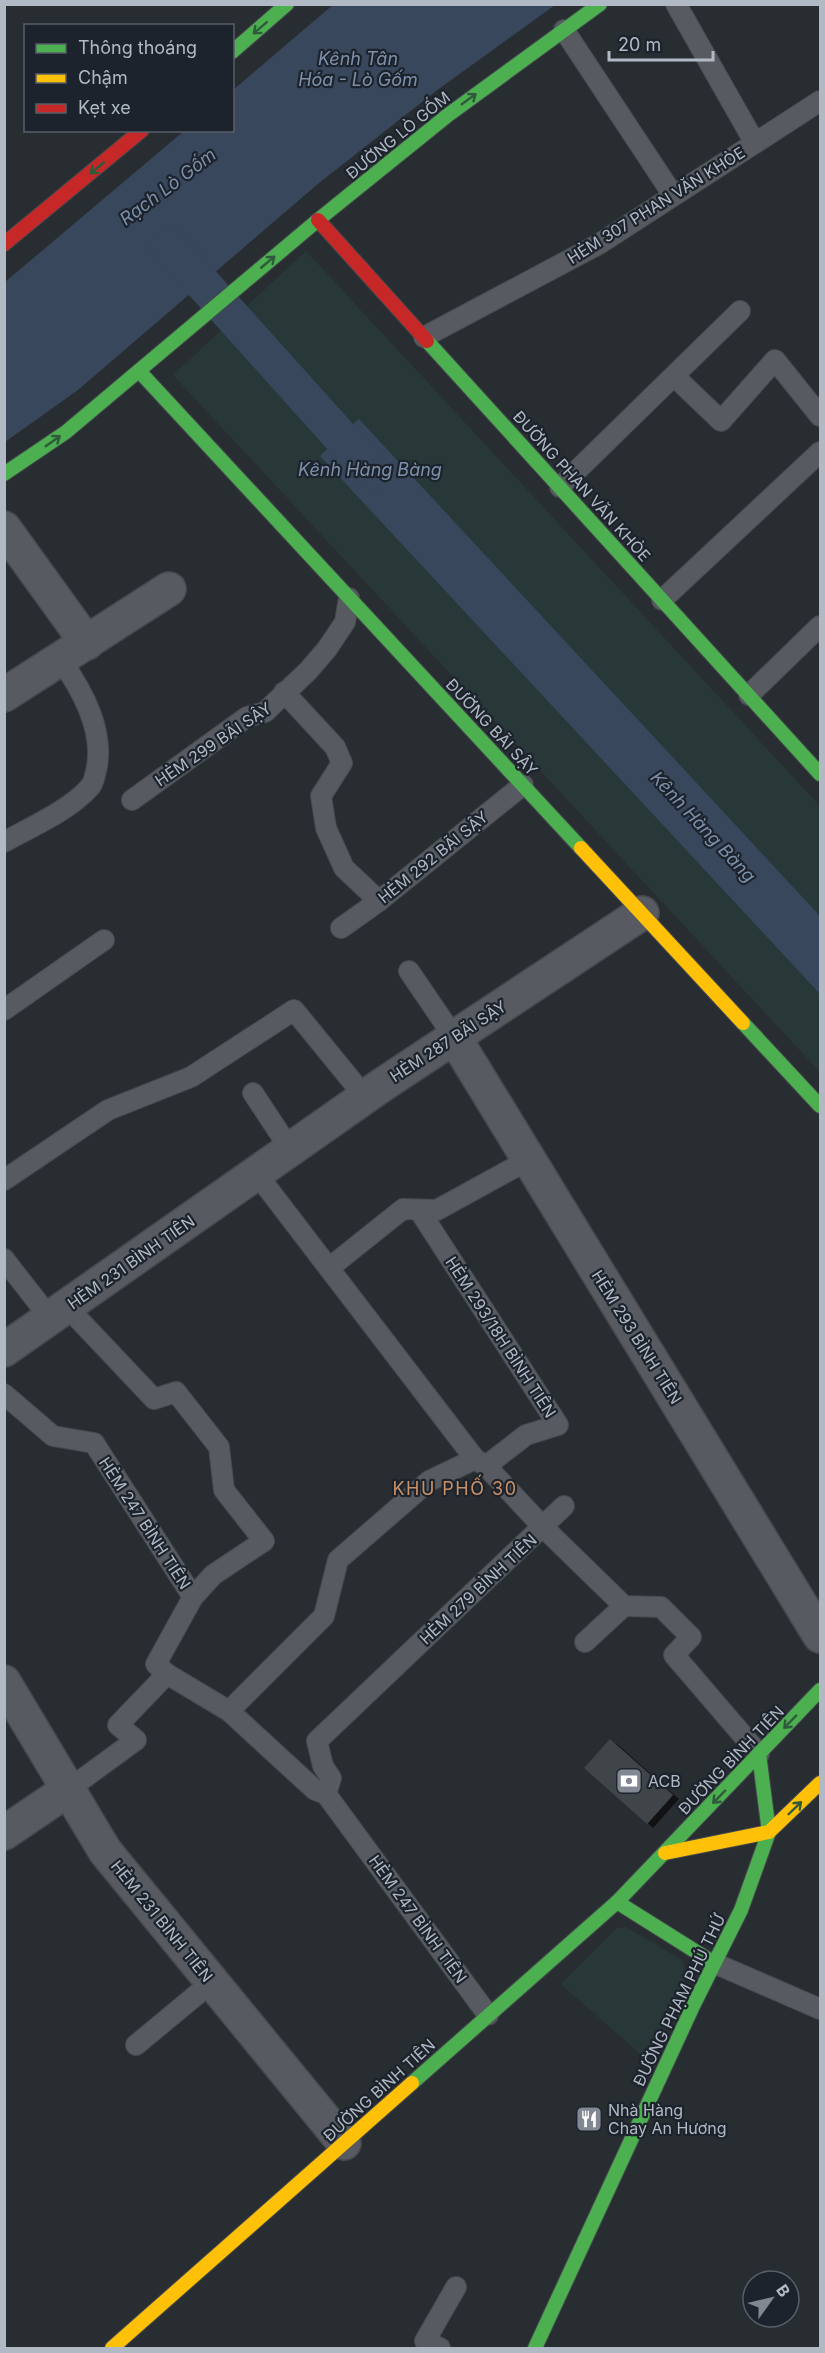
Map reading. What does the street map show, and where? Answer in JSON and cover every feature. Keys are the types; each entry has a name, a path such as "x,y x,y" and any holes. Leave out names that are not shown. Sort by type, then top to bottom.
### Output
{"street":[{"path":"234,50 287,4"},
{"name":"ĐƯỜNG LÒ GỐM","path":"140,372 318,220 448,115 600,4"},
{"path":"4,244 140,132"},
{"name":"ĐƯỜNG PHAN VĂN KHỎE","path":"318,220 820,774"},
{"path":"4,474 66,432 140,372"},
{"name":"ĐƯỜNG BÃI SẬY","path":"140,372 820,1106"},
{"path":"4,528 73,651"},
{"path":"4,695 169,589"},
{"name":"HẺM 287 BÃI SẬY","path":"256,1173 454,1037 642,913"},
{"name":"HẺM 293 BÌNH TIÊN","path":"454,1037 820,1636"},
{"name":"HẺM 231 BÌNH TIÊN","path":"4,1350 256,1173"},
{"name":"HẺM 231 BÌNH TIÊN","path":"4,1682 105,1851 344,2143"},
{"name":"ĐƯỜNG BÌNH TIÊN","path":"112,2349 617,1902 820,1690"},
{"name":"ĐƯỜNG PHẠM PHÚ THỨ","path":"535,2349 714,1963 741,1910 769,1832 759,1754"},
{"path":"665,1853 769,1832 820,1783"},
{"path":"4,1833 69,1789"},
{"path":"617,1902 714,1963"}],"lane":[{"path":"676,4 755,143"},
{"path":"564,30 673,195"},
{"name":"HẺM 307 PHAN VĂN KHỎE","path":"424,337 599,243 820,100"},
{"path":"560,487 740,311"},
{"path":"674,376 722,421 775,360 820,416"},
{"path":"662,600 820,452"},
{"name":"HẺM 299 BÃI SẬY","path":"132,800 247,717 264,712 308,671 327,649 345,622 349,598"},
{"path":"749,695 820,626"},
{"path":"4,842 76,799 92,785 99,760 91,712 81,691 73,651"},
{"path":"284,692 335,747 342,763 321,796 326,828 344,868 379,901"},
{"name":"HẺM 292 BÃI SẬY","path":"341,928 379,901 523,785"},
{"path":"4,1010 104,940"},
{"path":"409,971 454,1037"},
{"path":"4,1180 108,1110 191,1077 294,1010 365,1097"},
{"path":"253,1093 290,1149"},
{"path":"329,1268 403,1209 436,1210 528,1160"},
{"name":"HẺM 279 BÌNH TIÊN","path":"256,1173 481,1463 624,1606"},
{"name":"HẺM 293/18H BÌNH TIÊN","path":"419,1210 558,1425 526,1435 481,1463"},
{"path":"4,1259 154,1400 176,1392 219,1447 224,1490 264,1541 213,1575 194,1597"},
{"name":"HẺM 247 BÌNH TIÊN","path":"4,1394 53,1436 94,1443 194,1597 156,1664 167,1674 229,1711 315,1790 326,1794 488,2015"},
{"path":"229,1711 324,1616 338,1560 429,1481 481,1463"},
{"name":"HẺM 279 BÌNH TIÊN","path":"326,1794 331,1778 323,1766 317,1740 564,1506"},
{"path":"585,1642 624,1606 661,1607 691,1637 674,1655 759,1754"},
{"path":"69,1789 136,1740 118,1725 167,1674"},
{"path":"714,1963 820,2009"},
{"path":"136,2045 212,1982"},
{"path":"440,2349 425,2341 456,2288"}],"shaded area":[{"path":"306,251 820,806 820,1072 173,375"},
{"path":"626,1927 682,1960 686,1977 645,2058 561,1984 617,1928"}],"water":[{"name":"Kênh Tân Hóa - Lò Gốm","path":"334,4 555,5 436,91 319,183 78,390 5,442 5,282 183,132 234,132 234,89"},
{"name":"Kênh Hàng Bàng","path":"359,419 820,916 820,994 320,456"}],"building":[{"name":"ACB","path":"610,1739 673,1795 647,1824 584,1768"}],"waterway":[{"name":"Kênh Hàng Bàng","path":"169,246 372,472"}],"traffic: fast":[{"path":"234,50 287,4"},
{"path":"4,474 66,432 318,220 448,115 600,4"},
{"path":"427,341 820,774"},
{"path":"140,372 581,848"},
{"path":"743,1023 820,1106"},
{"path":"412,2083 617,1902 820,1690"},
{"path":"535,2348 693,2006 741,1910 769,1832 759,1754"},
{"path":"617,1902 714,1963"}],"traffic: slow":[{"path":"581,848 743,1023"},
{"path":"665,1853 769,1832 820,1783"},
{"path":"112,2348 412,2083"}],"traffic: jam":[{"path":"4,244 140,132"},
{"path":"318,220 427,341"}],"place":[{"name":"ACB","path":"629,1781"},
{"name":"Nhà Hàng Chay An Hương","path":"589,2119"}],"district":[{"name":"KHU PHỐ 30","path":"455,1489"}],"water label":[{"name":"Rạch Lò Gốm","path":"168,187"}]}
